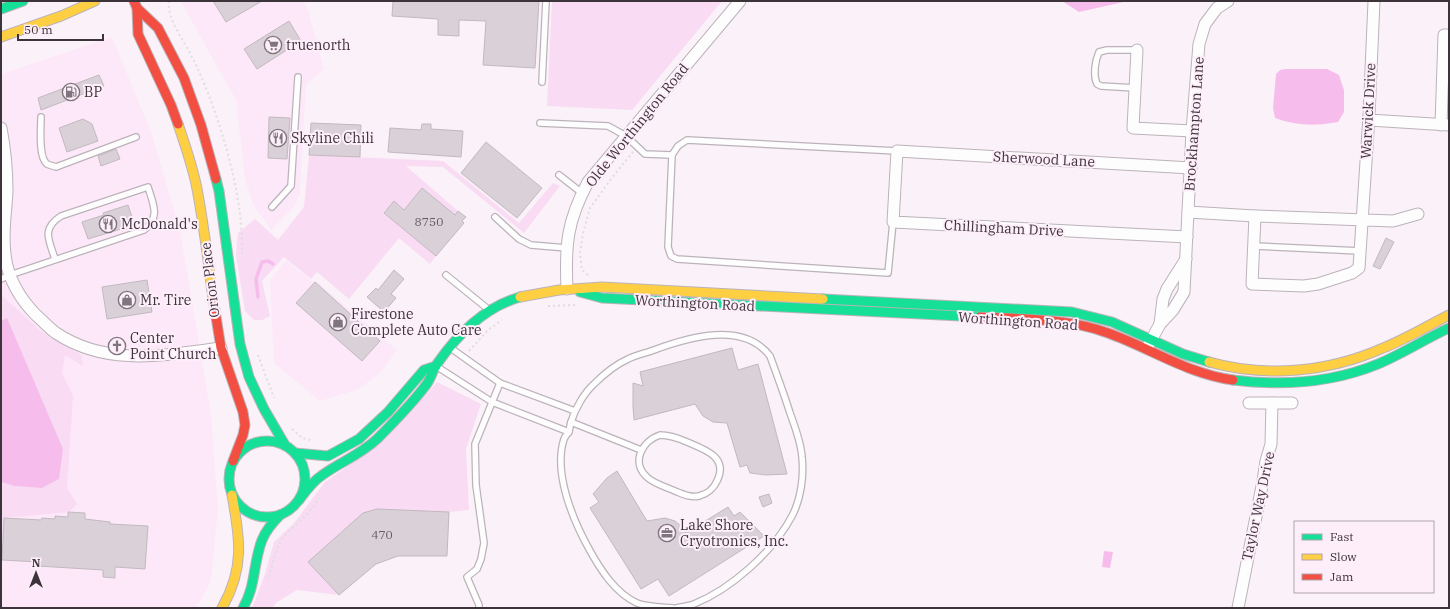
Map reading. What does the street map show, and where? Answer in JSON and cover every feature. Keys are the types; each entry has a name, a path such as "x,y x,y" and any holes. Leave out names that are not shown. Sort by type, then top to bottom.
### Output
{"street":[{"path":"1,9 23,1"},
{"path":"1,37 61,16 95,1"},
{"name":"Olde Worthington Road","path":"567,289 568,231 573,213 588,182 740,1"},
{"name":"Brockhampton Lane","path":"1148,345 1160,324 1184,292 1192,131 1199,44 1205,24 1217,8 1228,1"},
{"name":"Warwick Drive","path":"1255,216 1252,284 1304,286 1318,284 1352,273 1359,268 1369,120 1374,1"},
{"name":"Orion Place","path":"136,5 138,34 171,105 190,161 197,188 204,229 216,324 221,348 243,412 245,425 233,461"},
{"name":"Orion Place","path":"136,5 158,28 184,78 202,125 219,192 240,344 249,377 264,409 285,445"},
{"path":"1369,120 1445,125 1444,35 1449,35"},
{"path":"1137,50 1133,128 1192,131"},
{"path":"1,128 6,165 7,190 2,224 5,277 30,309 57,334 97,352 128,357 221,348 229,354 239,377 250,394 264,409"},
{"path":"893,222 897,151"},
{"name":"Sherwood Lane","path":"897,151 1191,168"},
{"path":"1188,212 1362,221 1393,221 1418,214"},
{"name":"Chillingham Drive","path":"893,222 1187,237"},
{"name":"Brockhampton Lane","path":"1160,324 1163,299 1167,289 1186,259"},
{"name":"Worthington Road","path":"299,500 316,480 363,450 399,416 425,386 436,366 461,336 490,311 523,296 567,289 602,298 1077,324 1193,358 1237,369 1281,372 1317,369 1364,356 1382,349 1449,315"},
{"name":"Worthington Road","path":"1148,345 1186,367 1209,375 1257,383 1305,382 1330,378 1367,368 1389,359 1449,328"},
{"name":"Worthington Road","path":"295,453 328,456 348,446 359,439 388,412 424,370 436,366"},
{"path":"1250,403 1292,403"},
{"name":"Taylor Way Drive","path":"1238,608 1264,481 1266,461 1271,444 1272,403"},
{"path":"222,608 231,591 239,567 240,543 229,483 229,472 233,461 240,452 249,445 260,441 273,441 285,445 295,453 302,464 305,477 304,489 299,500 291,509 280,515 269,517 257,516 238,504 232,494"},
{"path":"243,608 254,584 259,549 262,539 280,515"}],"lane":[{"path":"542,82 546,1"},
{"path":"1135,88 1101,86 1097,84 1095,81 1096,59 1099,52 1107,50 1137,50"},
{"path":"272,207 291,186 298,77"},
{"path":"41,117 41,151 43,158 47,164 56,167 136,137"},
{"path":"540,123 608,126 626,136 645,154 672,155"},
{"path":"893,222 888,273 677,259 671,256 668,247 672,155 678,146 687,140 897,151"},
{"path":"558,175 582,193"},
{"path":"5,277 144,230 149,226 155,213 148,187 61,216 52,221 48,238 55,259"},
{"path":"495,216 519,239 531,245 567,248"},
{"path":"1254,246 1360,251"},
{"path":"446,275 490,311"},
{"path":"673,608 651,606 636,602 621,593 608,579 593,556 580,533 566,497 562,474 564,439 569,432 575,411 594,384 628,359 679,341 714,335 736,336 764,348 770,356 797,431 802,455 801,483 798,498 792,515 781,534 751,567 734,581 709,597 692,605 676,608"},
{"path":"451,348 500,383 575,411"},
{"path":"436,366 492,402 569,432"},
{"path":"479,608 467,578 477,569 484,543 476,485 475,444 500,383"},
{"path":"571,422 642,450"},
{"path":"660,435 668,435 712,452 718,459 720,468 719,478 715,486 708,492 700,496 690,496 654,482 646,477 641,469 639,459 642,450 646,443 652,438 660,435"}],"path":[{"path":"543,306 582,305"},
{"path":"469,351 488,330 503,319"},
{"path":"267,581 273,559 282,540 290,530 314,507 320,496"}],"shaded area":[{"path":"304,1 309,13 324,69 306,85 300,193 295,206 271,230 253,204 245,179 236,100 181,2"},
{"path":"552,1 722,1 632,110 547,106"},
{"path":"1062,1 1128,1 1079,12"},
{"path":"112,37 151,132 180,230 211,415 218,509 211,581 196,608 1,608 1,74"},
{"path":"1327,69 1339,75 1344,90 1344,112 1338,122 1298,124 1275,118 1273,108 1276,74 1280,70"},
{"path":"309,155 443,161 519,223 553,183 560,186 524,233 443,167 406,166 458,211 455,215 422,188 404,209 394,201 384,212 436,256 430,264 399,238 349,299 317,272 311,279 284,257 262,281 270,316 262,320 254,320 245,311 236,255 238,233 255,219 278,240 304,207"},
{"path":"286,260 311,281 317,282 397,350 381,372 359,389 320,401 274,363 270,280"},
{"path":"1,295 42,332 81,355 83,366 65,355 62,373 73,396 67,488 77,504 69,512 4,518 3,539 1,539 1,482 14,486 42,488 59,479 7,318 1,321"},
{"path":"7,318 63,449 59,479 42,488 14,486 1,482 1,321"},
{"path":"437,382 481,404 466,449 469,510 449,512 377,509 363,513 308,562 339,595 297,590 277,602 272,608 252,608 265,574 274,542 295,522 325,482 383,441"},
{"path":"1104,551 1113,552 1110,568 1102,567"}],"building":[{"path":"213,1 262,1 226,22"},
{"path":"393,1 539,1 535,68 483,65 486,21 459,20 459,36 438,35 438,19 392,16"},
{"name":"truenorth","path":"289,21 301,41 257,69 244,49"},
{"name":"BP","path":"99,75 104,86 41,110 38,98"},
{"name":"Skyline Chili","path":"269,117 290,118 287,159 268,158"},
{"path":"83,119 92,124 98,141 67,152 59,128"},
{"path":"311,123 361,125 360,157 309,155"},
{"path":"422,124 431,124 431,129 463,131 461,157 388,152 390,128 421,130"},
{"path":"486,142 542,188 517,218 461,173"},
{"path":"116,149 120,159 101,166 98,156"},
{"path":"422,188 455,215 458,211 466,217 462,221 464,223 436,256 384,213 394,201 404,210"},
{"name":"McDonald's","path":"128,205 135,226 122,231 121,229 88,239 82,222"},
{"path":"1386,238 1394,242 1380,269 1373,266"},
{"path":"394,270 404,279 391,294 396,298 384,312 367,297 376,288 378,290"},
{"name":"Mr. Tire","path":"147,280 152,312 107,319 102,287"},
{"name":"Firestone Complete Auto Care","path":"315,282 380,341 362,361 296,303"},
{"path":"732,348 738,370 758,364 787,474 766,475 750,473 747,465 740,467 727,423 713,422 703,416 695,404 634,420 633,383 643,386 640,372"},
{"path":"617,471 647,521 665,518 675,521 686,533 728,507 734,516 740,512 764,536 669,596 658,579 641,589 590,508 599,502 593,494 607,478"},
{"path":"769,494 772,503 763,507 759,497"},
{"path":"377,509 449,512 447,556 398,556 376,564 339,595 308,562 363,513"},
{"path":"68,512 85,513 85,519 110,522 110,524 148,526 145,569 115,567 115,578 103,577 103,570 38,566 38,562 2,560 4,518 41,520 42,518 55,519 55,516 68,517"}],"waterway":[{"path":"258,297 256,279 262,262 268,261 273,264"}],"traffic: fast":[{"path":"1,9 23,1"},
{"path":"216,179 219,191 240,344 249,377 264,409 285,445"},
{"path":"580,292 602,298 980,317"},
{"path":"299,500 318,478 364,450 390,426 426,385 435,367 453,343 473,323 495,308 520,297"},
{"path":"823,299 1072,312 1112,322 1183,354 1209,362"},
{"path":"1233,380 1288,383 1325,379 1343,375 1378,364 1449,328"},
{"path":"295,453 328,456 359,439 388,412 424,370 436,366"},
{"path":"267,441 282,444 294,452 302,464 305,479 302,494 294,506 282,514 267,517 252,514 240,506 232,494 229,479 232,464 240,452 252,444 267,441"},
{"path":"243,608 250,591 262,540 270,526 280,515"}],"traffic: slow":[{"path":"1,37 61,16 95,1"},
{"path":"178,124 191,164 197,189 213,298"},
{"path":"520,297 559,290 602,287 823,299"},
{"path":"1209,362 1231,367 1275,371 1298,370 1341,363 1383,348 1408,337 1449,315"},
{"path":"222,608 234,580 239,553 237,525 232,495"}],"traffic: jam":[{"path":"134,1 137,8 138,34 171,105 178,124"},
{"path":"137,8 158,28 184,78 201,125 216,179"},
{"path":"213,298 221,348 243,412 245,425 243,435 233,461"},
{"path":"980,317 1045,320 1077,324 1124,339 1169,360 1200,372 1233,380"}],"place":[{"name":"truenorth","path":"273,45"},
{"name":"BP","path":"71,92"},
{"name":"Skyline Chili","path":"278,138"},
{"name":"McDonald's","path":"108,224"},
{"name":"Mr. Tire","path":"127,300"},
{"name":"Firestone Complete Auto Care","path":"338,322"},
{"name":"Center Point Church","path":"117,346"},
{"name":"Lake Shore Cryotronics, Inc.","path":"667,533"}]}
